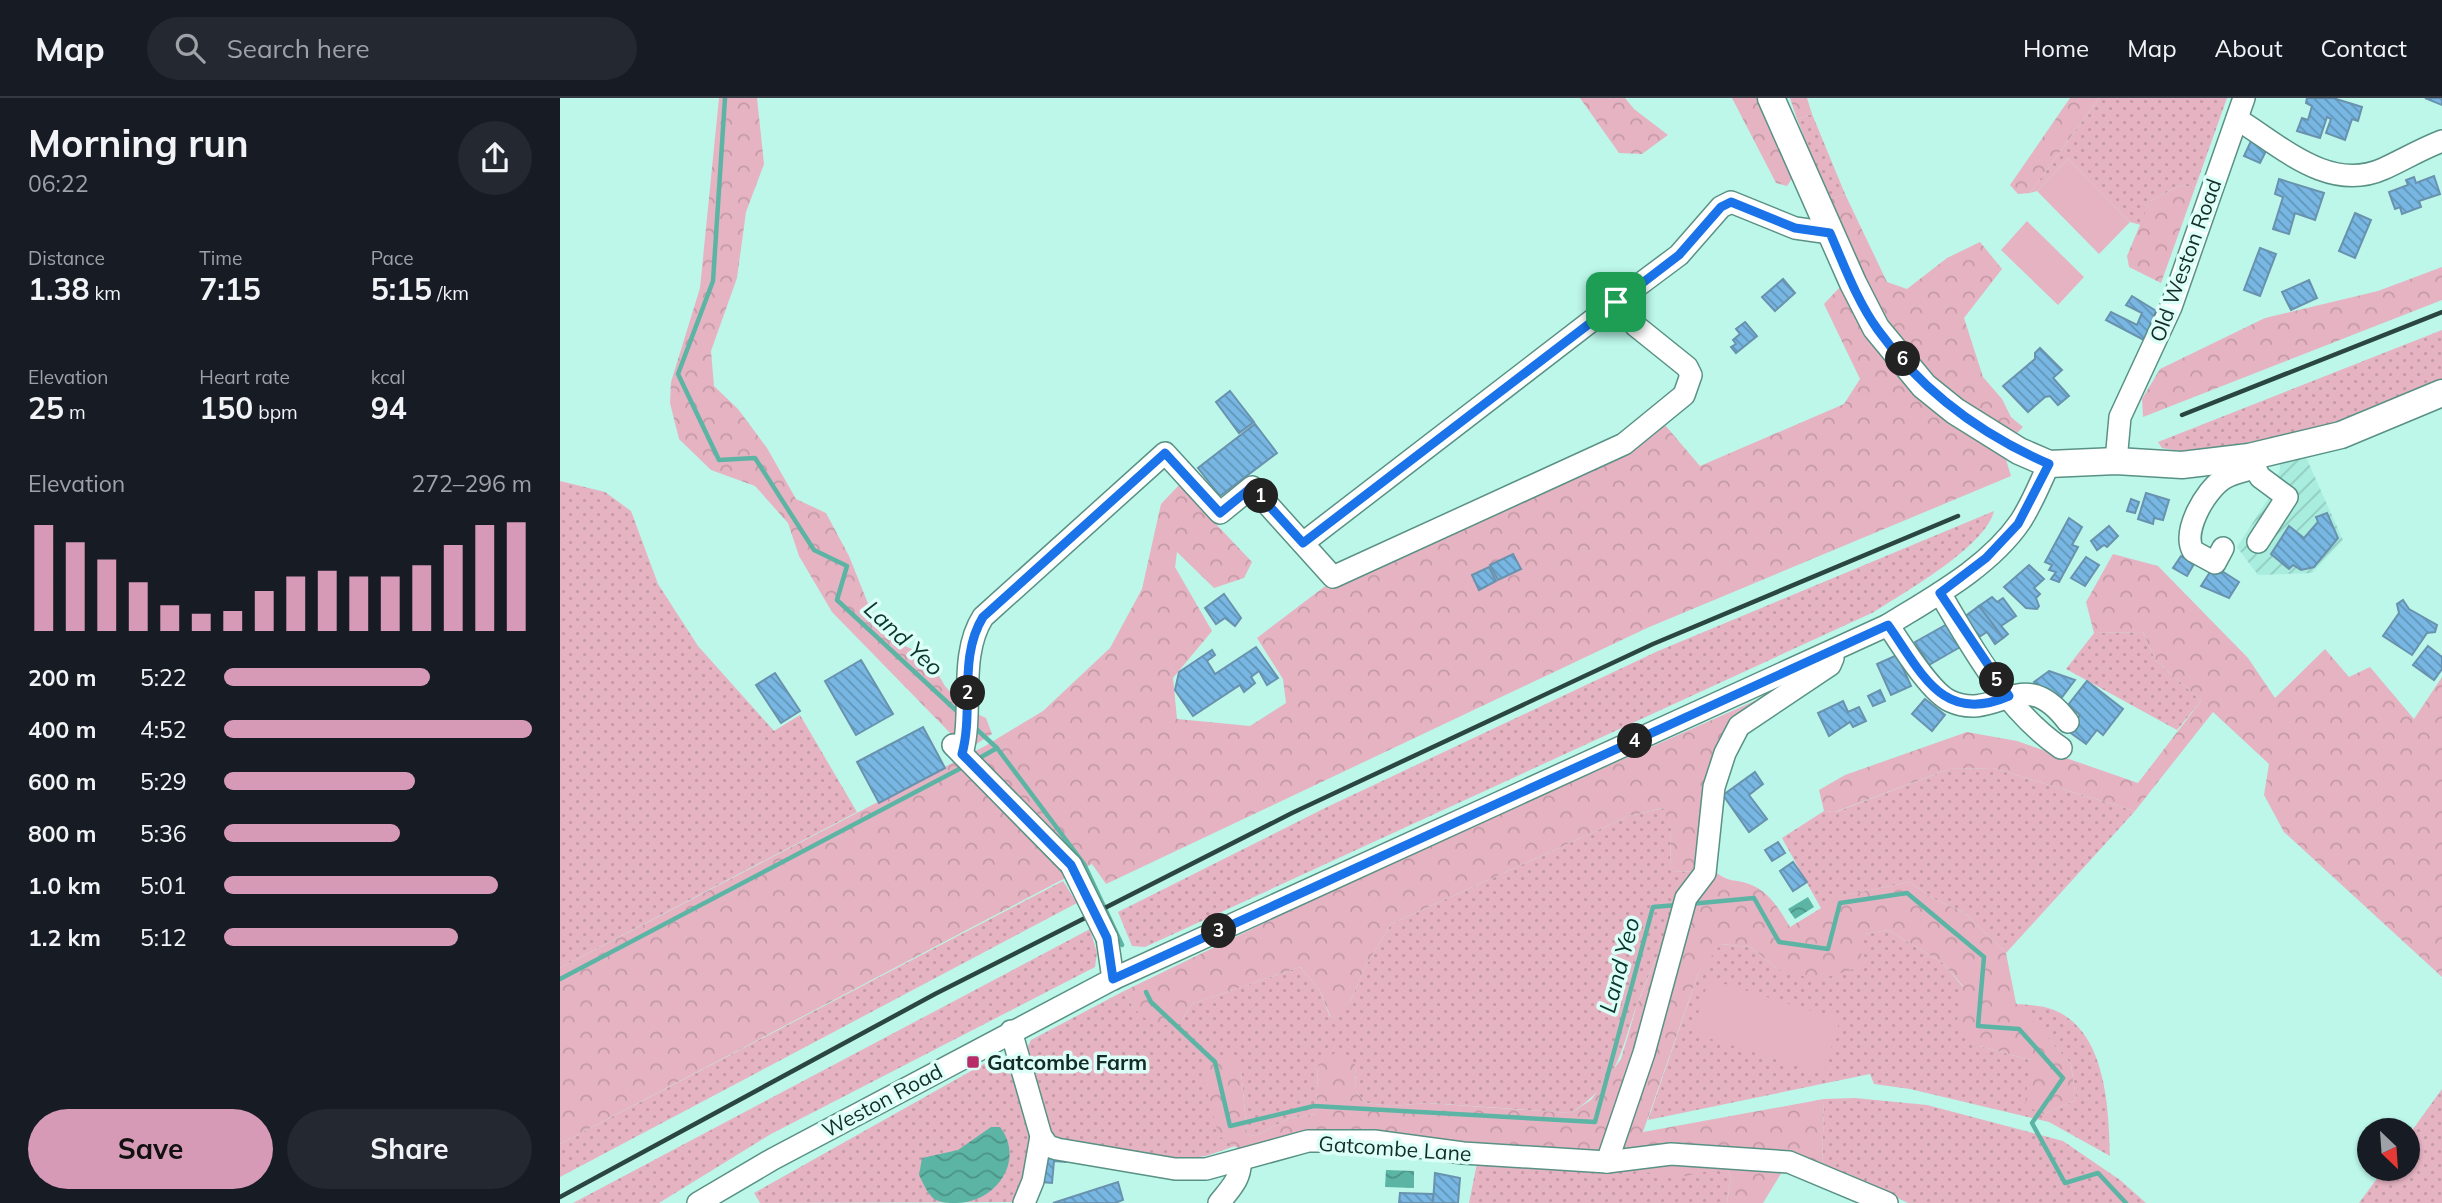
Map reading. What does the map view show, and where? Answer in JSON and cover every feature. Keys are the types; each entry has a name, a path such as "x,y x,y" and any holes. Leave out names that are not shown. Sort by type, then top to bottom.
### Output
{"main road":[{"path":"1771,98 1787,129"},
{"path":"1777,98 1830,233 1877,328 1924,386 1955,411 2019,451 2049,464 2116,461 2182,465 2252,462 2341,435 2442,393"}],"street":[{"name":"Old Weston Road","path":"2116,461 2120,417 2171,307 2244,98"},
{"path":"2237,119 2323,173 2347,177 2382,170 2412,153 2442,141"},
{"path":"1303,543 1679,255 1721,207 1731,202 1795,228 1830,233"},
{"path":"1113,979 1107,938 1071,865 986,778 961,744 974,639 983,617 1165,453 1220,513 1252,487 1333,577 1624,444 1645,430 1684,395 1691,375 1687,367 1636,326 1616,302"},
{"path":"2223,548 2214,563 2193,551 2189,539 2198,512 2220,481 2252,462 2260,477 2287,497 2258,542"},
{"name":"Weston Road","path":"698,1203 1011,1031 1113,979 1888,625 1940,593 1986,558 2018,524 2049,464"},
{"path":"1940,593 2009,696 2044,736 2061,748"},
{"path":"1888,625 1948,701 1970,706 1990,704 2024,693 2043,697 2057,707 2068,722"},
{"path":"1606,1162 1644,1053 1684,904 1705,873 1714,787 1725,753 1739,726 1830,665 1837,649"},
{"path":"1011,1031 1041,1136 1033,1181 1024,1203"},
{"name":"Gatcombe Lane","path":"1041,1136 1048,1146 1057,1149 1175,1169 1206,1169 1308,1141 1374,1141 1463,1153 1606,1162 1671,1154 1789,1162 1887,1203"},
{"path":"1219,1203 1235,1183 1241,1170 1240,1160"}],"shaded area":[{"path":"2305,455 2343,540 2312,573 2258,575 2237,547 2270,496 2280,469 2280,461"}],"green space":[{"path":"719,98 757,98 764,164 746,212 737,278 711,351 714,386 738,409 767,448 796,499 826,513 849,556 873,616 895,641 928,657 945,686 963,707 986,718 992,734 973,746 955,738 832,612 799,556 788,523 755,486 711,470 679,439 670,403 671,382 700,288"},
{"path":"1580,98 1625,98 1634,109 1668,135 1642,154 1619,153"},
{"path":"1732,98 1756,98 1793,177 1787,186 1776,183"},
{"path":"1790,98 1807,98 1812,114 1797,119"},
{"path":"2070,98 2099,98 2030,193 2018,194 2010,185"},
{"path":"2099,98 2227,98 2195,188 2181,185 2150,201 2141,225 2130,222 2068,159 2037,191 2030,193"},
{"path":"1812,114 1845,194 1829,200 1797,119"},
{"path":"2068,159 2130,222 2099,254 2037,191"},
{"path":"2181,185 2195,188 2161,283 2129,267 2127,256 2150,201"},
{"path":"1845,194 1887,282 1907,289 1947,258 1980,242 2002,269 1964,318 1983,377 2002,399 2011,417 2023,427 2016,434 1952,393 1906,346 1876,300 1829,200"},
{"path":"2027,221 2084,277 2058,305 2001,250"},
{"path":"2442,267 2442,300 2143,417 2142,399 2160,369 2265,318 2378,291"},
{"path":"1840,287 1875,344 2005,456 2011,476 1647,628 1106,884 1092,864 560,1144 560,968 985,746 1043,711 1110,648 1142,589 1161,504 1179,485 1252,562 1244,578 1214,588 1177,552 1175,567 1212,631 1173,678 1177,719 1250,726 1286,703 1283,679 1257,638 1324,587 1665,425 1700,466 1844,404 1860,379 1824,304"},
{"path":"2442,330 2442,383 2332,428 2197,454 2162,448 2158,442"},
{"path":"560,481 605,492 631,511 658,584 698,646 774,731 800,715 857,812 560,968"},
{"path":"1994,511 1988,525 1961,553 1874,612 1145,947 1132,946 1118,912 1325,808 1658,651"},
{"path":"2113,554 2158,566 2248,658 2275,698 2325,649 2349,677 2370,667 2414,719 2442,677 2442,977 2284,832 2264,795 2269,764 2213,712 2135,811 1993,768 1949,769 1835,812 1824,811 1819,790 1845,775 1967,732 2017,741 2138,783 2201,701 2155,659 2143,632 2094,633 2086,602"},
{"path":"2143,632 2155,659 2201,701 2177,730 2066,669 2094,633"},
{"path":"1759,699 1735,723 1700,872 1670,871 1671,828 1663,808 1629,816 1391,924 1364,969 1351,1000 1331,1018 1319,989 1300,967 1192,1004 1182,1020 1157,1028 1134,1009 1124,991 1376,869"},
{"path":"1993,768 2135,811 2006,953 1965,913 1936,900 1909,882 1842,896 1822,910 1782,838 1824,811 1836,812 1949,769"},
{"path":"1664,808 1671,828 1670,871 1700,872 1682,902 1660,949 1617,1062 1600,1088 1571,1113 1428,1103 1392,1106 1365,1103 1356,1091 1355,1064 1318,1066 1316,1114 1290,1118 1255,1136 1247,1134 1241,1070 1219,1136 1238,1145 1206,1156 1170,1161 1063,1143 1048,1134 1027,1048 1031,1040 1124,991 1134,1009 1182,1020 1192,1004 1300,967 1319,989 1330,1017 1351,1000 1364,969 1391,924 1629,816"},
{"path":"1714,871 1724,878 1749,884 1762,891 1778,908 1790,927 1841,896 1909,882 1936,900 1965,913 2006,953 2016,1003 2071,1064 2076,1100 2044,1114 2025,1106 2030,1060 1980,1046 1956,1027 1963,986 1943,963 1888,930 1864,934 1860,967 1818,980 1779,970 1750,947 1721,944 1698,974 1643,1132 1824,1099 1822,1170 1790,1159 1763,1203 1727,1203 1731,1177 1726,1167 1686,1176 1341,1145 1244,1152 1219,1136 1200,1066 1232,1056 1241,1070 1247,1134 1255,1136 1290,1118 1316,1114 1318,1065 1339,1050 1355,1064 1356,1091 1365,1103 1392,1106 1427,1103 1571,1113 1591,1100 1621,1059 1637,1005 1676,909"},
{"path":"1063,881 1077,903 560,1177 560,1144"},
{"path":"1090,929 1097,953 1095,967 771,1134 659,1203 573,1203"},
{"path":"1888,930 1943,963 1963,987 1980,1046 2030,1060 2044,1114 2076,1100 2071,1064 2016,1004 2050,1008 2071,1020 2085,1035 2101,1073 2106,1094 2110,1156 2049,1122 1910,1089 1874,1084 1870,1074 1648,1120 1698,974 1720,944 1750,947 1779,970 1864,934"},
{"path":"1709,979 1840,1020 1823,1074 1692,1033"},
{"path":"996,1057 1002,1058 1013,1068 1034,1145 1013,1202 760,1203 754,1193"},
{"path":"2442,1089 2442,1203 2359,1203 2375,1181 2420,1181 2420,1119"},
{"path":"1855,1098 1927,1105 2063,1141 2120,1180 2146,1203 1908,1203 1849,1174 1822,1170 1824,1099"},
{"path":"1478,1158 1630,1171 1726,1167 1731,1177 1727,1203 1469,1203"}],"water":[{"path":"1808,897 1814,907 1795,919 1788,909"},
{"path":"991,1127 1000,1127 1010,1153 1002,1178 983,1196 970,1201 947,1203 934,1199 919,1175 922,1158 958,1150"},
{"path":"1386,1170 1414,1171 1414,1188 1385,1187"}],"building":[{"path":"2307,98 2333,98 2362,107 2358,121 2352,119 2345,140 2326,133 2331,119 2327,117 2320,138 2297,131 2302,118 2308,120 2312,106 2306,103"},
{"path":"2425,98 2442,98 2442,105"},
{"path":"2251,141 2267,149 2260,163 2244,156"},
{"path":"2434,176 2440,194 2419,201 2421,207 2402,214 2400,207 2395,209 2389,192 2408,185 2406,180 2414,177 2416,183"},
{"path":"2279,179 2324,193 2315,220 2295,213 2289,234 2273,229 2283,197 2275,194"},
{"path":"2355,213 2371,220 2355,258 2339,251"},
{"path":"2260,248 2276,254 2260,296 2244,290"},
{"path":"1783,279 1795,293 1775,311 1762,297"},
{"path":"2309,280 2317,298 2291,310 2282,292"},
{"path":"2132,296 2156,311 2144,340 2106,320 2111,312 2137,325 2142,313 2126,305"},
{"path":"1745,322 1757,336 1736,353 1731,347 1736,344 1733,340 1740,334 1736,329"},
{"path":"2040,348 2062,370 2053,378 2069,396 2058,405 2050,396 2045,397 2028,412 2003,386 2035,359 2035,353"},
{"path":"1230,391 1254,422 1239,433 1216,402"},
{"path":"1255,424 1277,453 1220,496 1198,468"},
{"path":"2146,493 2169,500 2163,520 2154,518 2153,524 2138,519"},
{"path":"2131,499 2139,502 2135,513 2127,511"},
{"path":"2327,513 2338,538 2314,567 2301,570 2293,565 2289,569 2271,554 2289,526 2304,538 2318,522 2316,517"},
{"path":"2069,518 2082,527 2072,545 2078,547 2059,582 2051,579 2056,572 2049,570 2052,565 2045,562"},
{"path":"2109,526 2118,536 2107,547 2104,545 2097,550 2091,541"},
{"path":"1513,554 1521,569 1498,580 1490,565"},
{"path":"2181,556 2194,564 2187,576 2173,568"},
{"path":"2086,557 2099,565 2085,586 2071,578"},
{"path":"2029,565 2044,579 2034,588 2040,594 2036,598 2039,606 2037,609 2026,608 2004,587"},
{"path":"2214,566 2239,582 2229,598 2201,586"},
{"path":"1489,567 1496,581 1479,590 1472,575"},
{"path":"1224,594 1241,618 1235,626 1225,618 1216,624 1205,608"},
{"path":"1992,597 1997,602 2003,598 2016,616 2001,626 2008,634 2003,638 1979,606"},
{"path":"2403,600 2409,609 2437,625 2435,632 2427,633 2412,655 2383,636 2399,613 2397,604"},
{"path":"1979,606 2003,638 1995,644 1987,632 1979,637 1963,618"},
{"path":"1949,623 1962,646 1929,665 1915,642"},
{"path":"2428,646 2442,657 2442,669 2434,680 2413,665"},
{"path":"1256,647 1278,678 1267,685 1259,671 1251,677 1255,683 1244,692 1240,685 1193,716 1175,690 1179,672 1212,650 1215,655 1207,661 1215,674"},
{"path":"1897,655 1911,686 1891,695 1877,664"},
{"path":"861,660 893,714 856,735 825,681"},
{"path":"2049,671 2075,680 2059,701 2034,682"},
{"path":"775,673 800,711 781,723 756,685"},
{"path":"2087,681 2123,709 2103,735 2097,730 2086,744 2068,731 2080,715 2068,705"},
{"path":"1880,690 1885,701 1873,706 1868,696"},
{"path":"1925,699 1945,715 1932,731 1912,714"},
{"path":"1843,701 1848,712 1859,707 1866,721 1853,727 1850,722 1829,736 1818,713"},
{"path":"923,727 945,768 879,803 857,762"},
{"path":"1755,772 1763,784 1749,795 1767,819 1749,832 1723,795"},
{"path":"1778,842 1785,853 1772,861 1765,850"},
{"path":"1793,862 1807,882 1793,891 1780,871"},
{"path":"1044,1153 1067,1156 1066,1162 1054,1161 1052,1183 1041,1182"},
{"path":"1435,1173 1460,1178 1458,1203 1433,1203"},
{"path":"1118,1182 1123,1200 1115,1203 1053,1203"},
{"path":"1400,1193 1433,1194 1433,1203 1399,1203"}],"waterway":[{"name":"Land Yeo","path":"725,98 713,281 678,374 719,460 755,458 814,550 847,566 837,600 961,715"},
{"name":"Land Yeo","path":"973,726 997,748 1084,864 1122,945"},
{"path":"976,760 997,748"},
{"path":"560,979 965,766"},
{"name":"Land Yeo","path":"1690,904 1754,898 1779,942 1828,949 1840,903 1907,893 1984,957 1978,1026 2019,1029 2063,1078 2032,1123 2065,1183 2098,1173 2126,1203"},
{"name":"Land Yeo","path":"1146,992 1151,1002 1215,1062 1230,1126 1314,1106 1595,1122 1653,907 1677,905"}],"railway":[{"path":"2182,415 2442,312"},
{"path":"560,1197 935,994 1292,813 1653,644 1958,516"}],"place":[{"name":"Gatcombe Farm","path":"973,1062"}],"route":[{"path":"1731,202 1795,228 1830,233 1877,328 1924,386 1955,411 2019,451 2049,464 2018,524 1986,558 1940,593 1957,623 2009,696 1990,704 1970,706 1948,701 1888,625 1113,979 1107,938 1071,865 962,754 968,733 966,711 974,639 976,628 983,617 1165,453 1220,513 1252,487 1303,543 1616,302 1679,255 1721,207 1731,202"}]}
